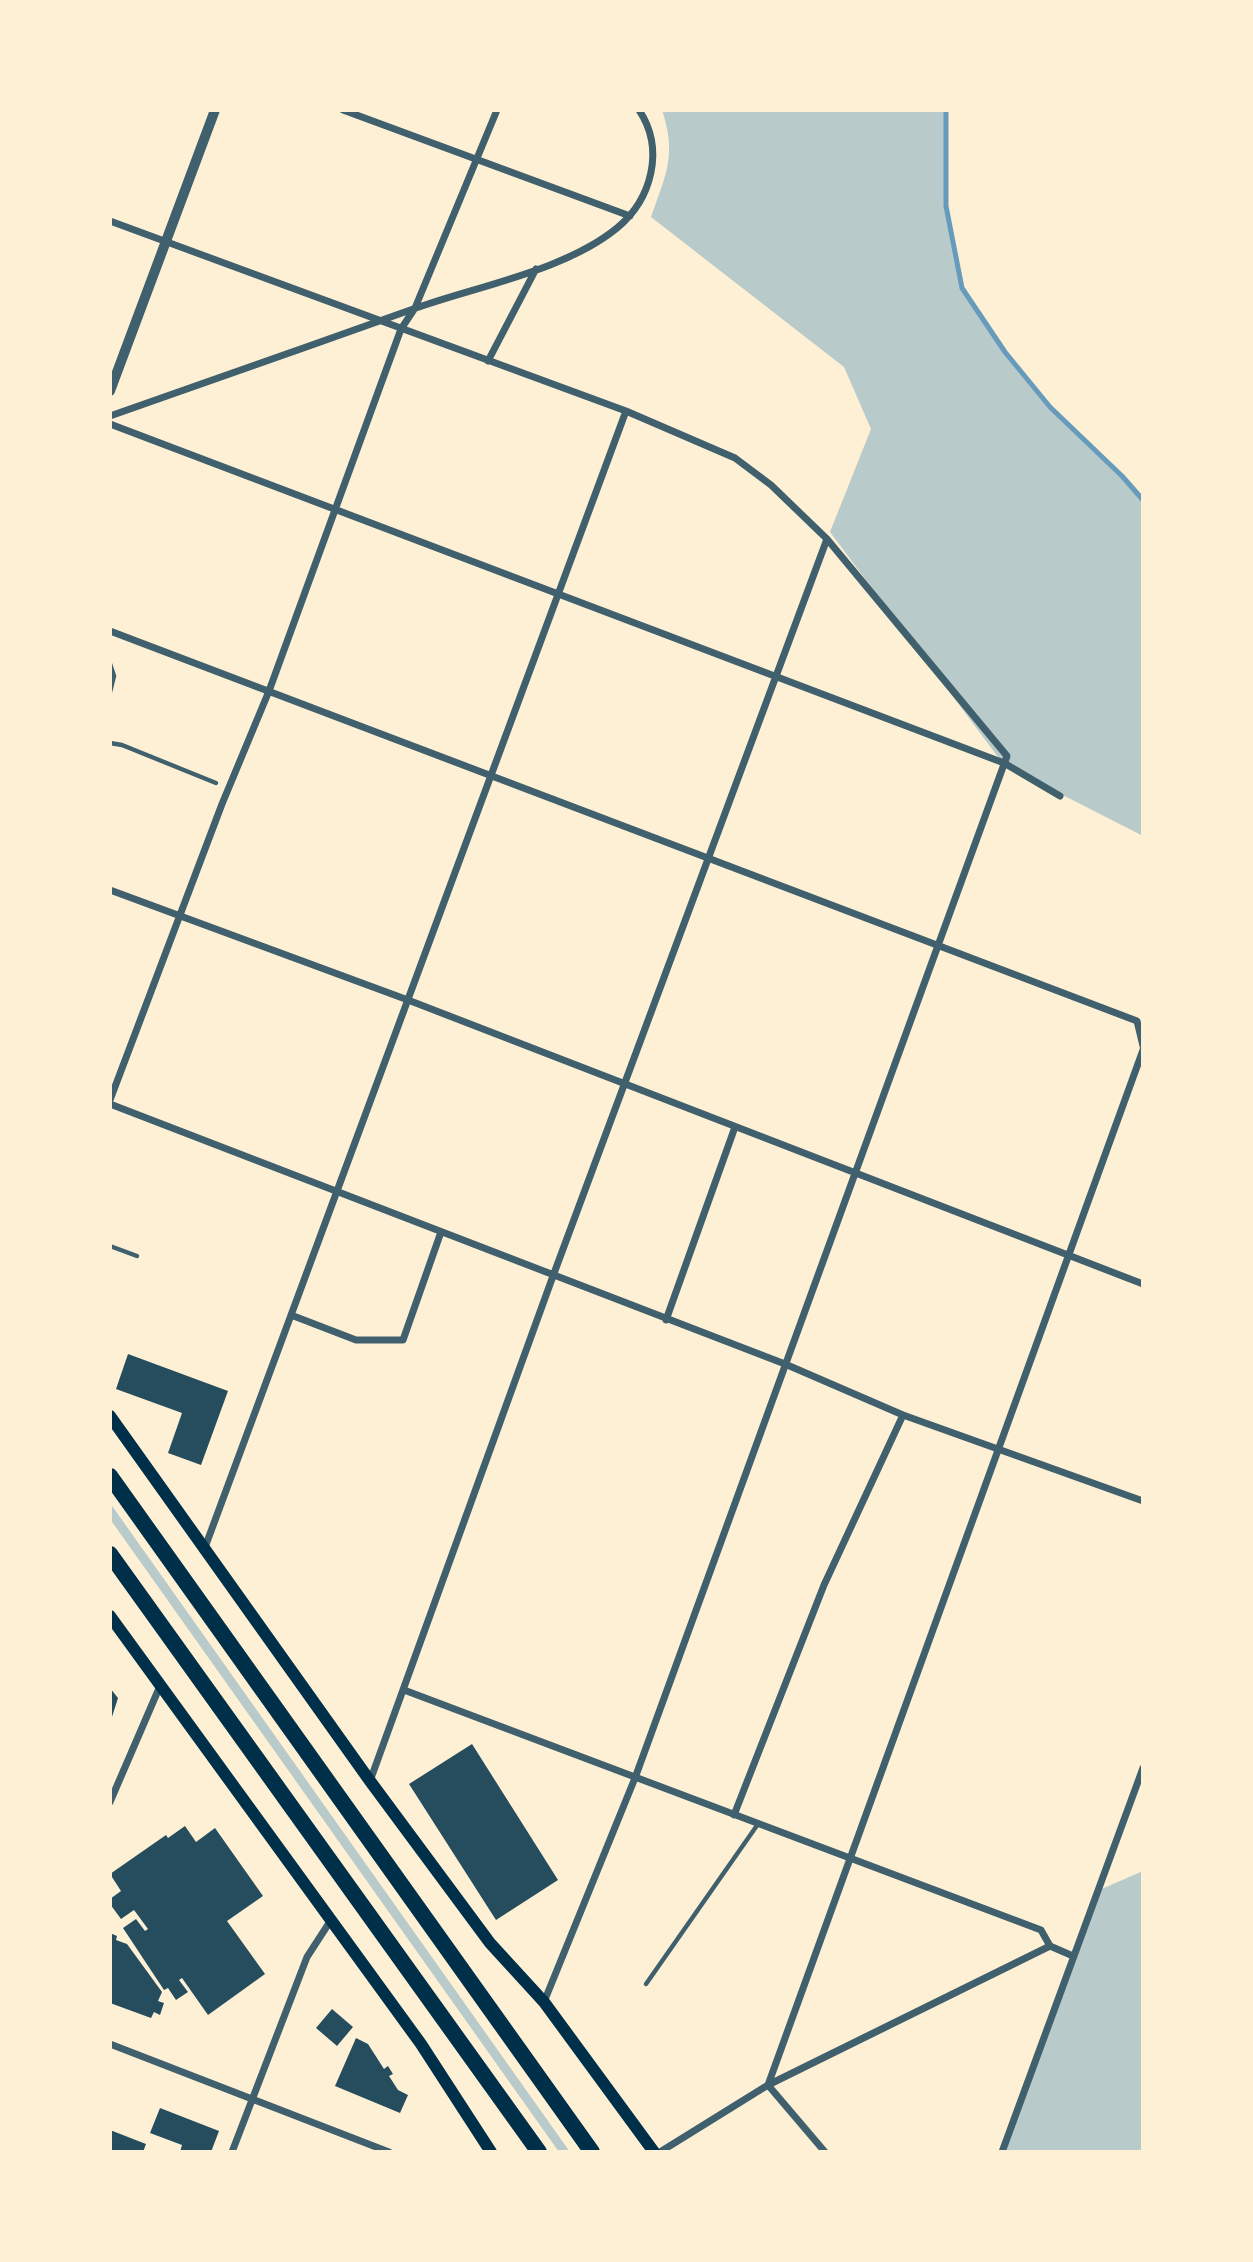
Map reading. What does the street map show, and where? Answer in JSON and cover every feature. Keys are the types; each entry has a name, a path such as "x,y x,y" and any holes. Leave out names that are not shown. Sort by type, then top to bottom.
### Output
{"highway":[{"path":"110,1476 592,2152"},
{"path":"110,1554 539,2152"}],"main road":[{"path":"110,1416 370,1781 490,1943 544,2002 654,2152"},
{"path":"110,1616 421,2045 491,2152"}],"street":[{"path":"110,391 215,110"},
{"path":"343,110 630,216"},
{"path":"497,110 415,308 401,328 269,691 179,916 110,1102 785,1364 903,1415 1143,1501"},
{"path":"110,416 536,268 608,235 630,216 648,186 653,158 649,127 639,110"},
{"path":"110,221 626,411 745,464 827,539 1007,756 635,1778 544,2002"},
{"path":"488,361 536,268"},
{"path":"204,1550 626,411"},
{"path":"110,424 1004,763 1060,796"},
{"path":"370,1781 707,857 827,539"},
{"path":"110,631 1137,1021 1143,1048 768,2085"},
{"path":"110,890 408,1000 1143,1284"},
{"path":"666,1320 735,1127"},
{"path":"291,1315 356,1340 403,1340 441,1232"},
{"path":"734,1815 824,1585 903,1415"},
{"path":"110,1802 160,1686"},
{"path":"404,1690 1041,1930 1051,1947 1073,1956"},
{"path":"1002,2152 1143,1768"},
{"path":"232,2152 307,1957 331,1920"},
{"path":"660,2152 768,2085 1051,1947"},
{"path":"110,2044 253,2097 389,2152"},
{"path":"768,2085 825,2152"}],"lane":[{"path":"110,664 114,676 110,692"},
{"path":"110,743 122,744 216,783"},
{"path":"110,1246 136,1256"},
{"path":"646,1984 758,1824"}],"shaded area":[{"path":"662,110 946,110 946,206 962,288 1005,352 1050,407 1122,476 1143,500 1143,836 1004,765 830,532 871,429 844,367 651,217 668,164 669,140"},
{"path":"110,1503 570,2152 559,2152 110,1519"},
{"path":"1143,1871 1143,2152 1002,2152 1097,1891"}],"building":[{"path":"128,1354 228,1391 201,1465 168,1453 182,1413 116,1389"},
{"path":"110,1688 118,1698 111,1720 110,1720"},
{"path":"472,1744 558,1880 496,1920 409,1784"},
{"path":"185,1826 196,1842 215,1828 263,1896 227,1921 265,1974 208,2015 182,1978 179,1980 188,1992 176,2000 168,1988 164,1990 123,1928 136,1919 145,1931 148,1929 134,1910 121,1919 110,1904 110,1899 121,1891 110,1874 166,1835 168,1838"},
{"path":"110,1933 117,1936 116,1940 127,1944 162,1992 158,2001 164,2003 160,2015 154,2012 151,2018 110,2003"},
{"path":"332,2009 353,2027 337,2046 316,2028"},
{"path":"356,2038 368,2044 384,2069 388,2066 393,2074 389,2076 398,2090 408,2095 400,2113 335,2086"},
{"path":"160,2108 219,2131 211,2152 180,2152 182,2145 150,2133"},
{"path":"110,2130 146,2144 143,2152 110,2152"}],"waterway":[{"path":"946,110 946,206 962,288 1005,352 1050,407 1122,476 1143,500"}]}
